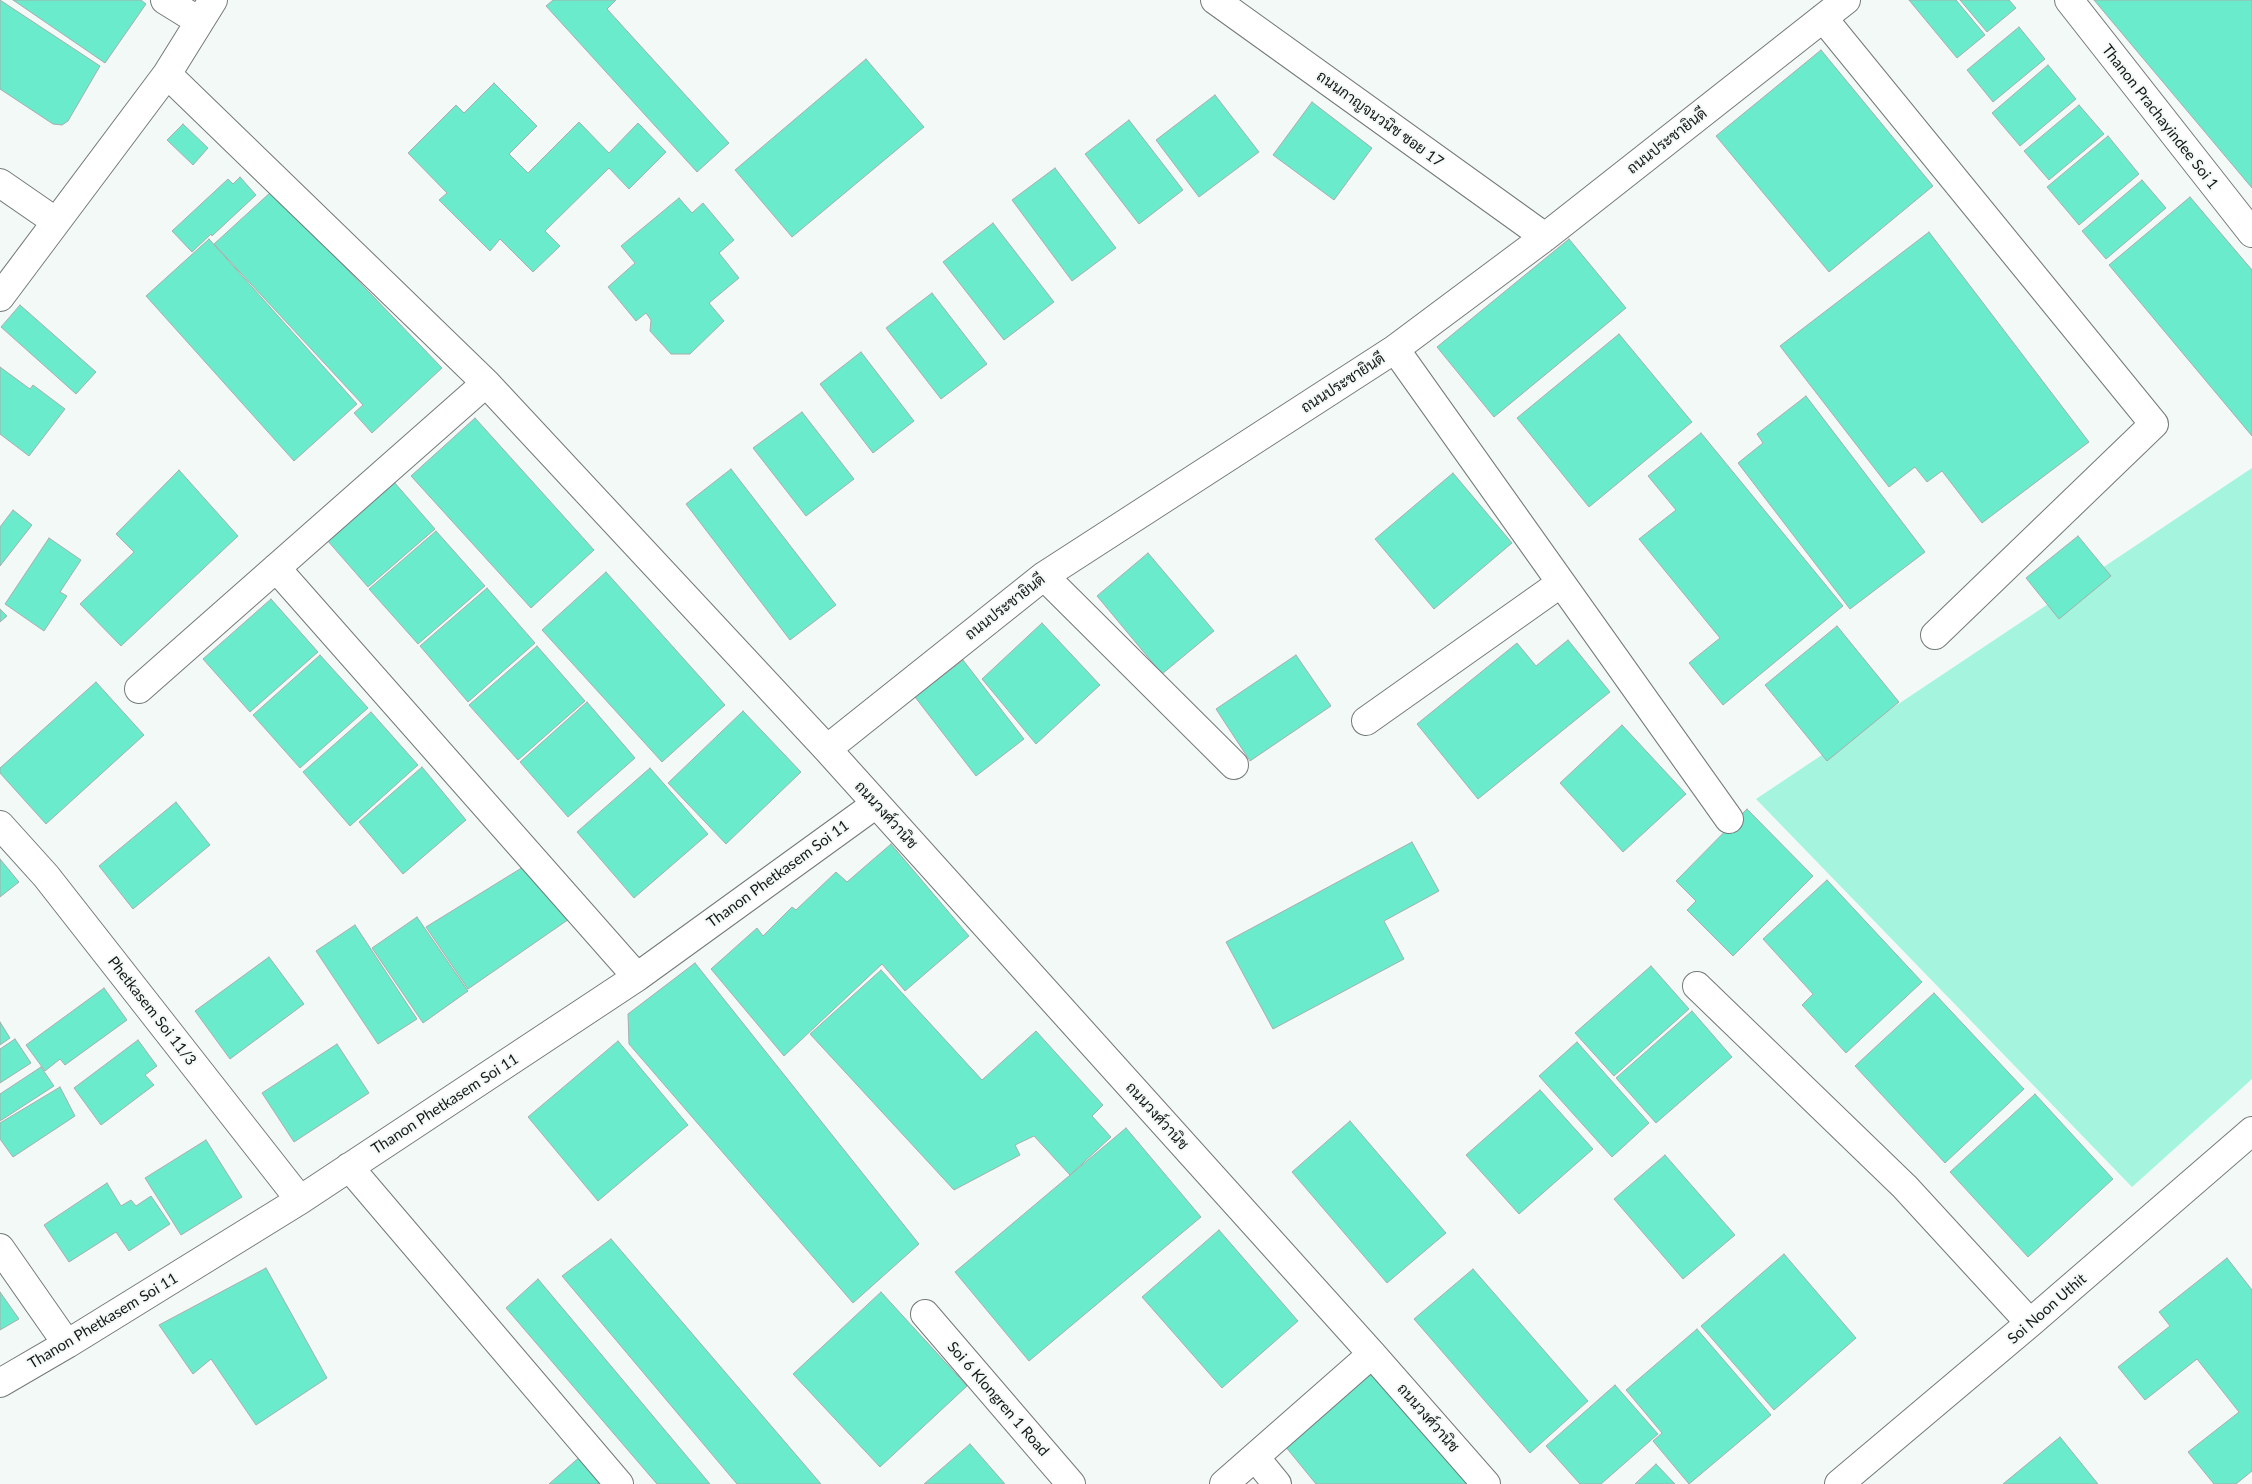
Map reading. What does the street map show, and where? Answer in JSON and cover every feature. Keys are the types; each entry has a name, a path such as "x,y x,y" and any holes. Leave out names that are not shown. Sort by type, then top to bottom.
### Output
{"street":[{"path":"0,297 166,74 206,11 165,0"},
{"name":"ถนนกาญจนวนิช ซอย 17","path":"1214,0 1545,237"},
{"name":"ถนนประชายินดี","path":"827,749 1044,576 1396,349 1545,237 1846,0"},
{"name":"Thanon Prachayindee Soi 1","path":"2069,0 2252,233"},
{"path":"1823,18 2154,424 1935,635"},
{"name":"ถนนวงศ์วานิช","path":"166,74 486,383 827,749 1372,1354 1486,1484"},
{"path":"0,183 55,222"},
{"path":"1396,349 1728,819"},
{"path":"139,689 486,383"},
{"path":"276,568 637,977"},
{"path":"1044,576 1234,765"},
{"path":"1366,721 1561,583"},
{"name":"Thanon Phetkasem Soi 11","path":"0,1383 67,1344 300,1200 637,977 876,804"},
{"name":"Phetkasem Soi 11/3","path":"0,825 46,876 300,1200"},
{"path":"1697,986 1904,1187 2030,1323"},
{"name":"Soi Noon Uthit","path":"1839,1484 2030,1323 2252,1131"},
{"path":"349,1167 619,1484"},
{"path":"0,1248 67,1344"},
{"name":"Soi 6 Klongren 1 Road","path":"925,1314 1071,1484"},
{"path":"1224,1484 1372,1354"},
{"path":"1255,1457 1277,1484"}],"green space":[{"path":"2252,468 2252,1079 2132,1187 1756,799"}],"building":[{"path":"0,0 100,66 68,121 62,125 53,124 0,89"},
{"path":"13,0 141,0 146,4 105,63"},
{"path":"553,0 616,0 607,9 729,143 697,172 546,6"},
{"path":"1909,0 1956,0 1985,35 1957,58"},
{"path":"1960,0 2009,0 2016,8 1987,32"},
{"path":"2094,0 2252,0 2252,188"},
{"path":"2019,27 2045,59 1993,102 1967,70"},
{"path":"1821,50 1933,186 1829,272 1716,136"},
{"path":"866,59 924,127 792,237 735,170"},
{"path":"2048,65 2076,99 2020,146 1992,113"},
{"path":"494,83 537,126 509,154 528,173 579,122 609,153 638,123 666,152 629,189 609,168 545,231 560,246 533,272 500,239 490,251 439,200 447,193 408,153 456,105 464,113"},
{"path":"1215,95 1259,152 1199,197 1156,140"},
{"path":"1312,102 1372,148 1334,200 1273,155"},
{"path":"2079,105 2104,134 2049,180 2024,151"},
{"path":"1129,120 1183,190 1139,224 1085,154"},
{"path":"183,124 208,148 193,165 167,140"},
{"path":"2108,136 2139,174 2079,225 2047,187"},
{"path":"1055,168 1116,248 1072,281 1012,200"},
{"path":"240,177 256,195 192,252 172,231 228,179 233,184"},
{"path":"2142,180 2166,208 2106,259 2082,231"},
{"path":"272,191 442,368 372,433 354,413 363,405 214,244"},
{"path":"2190,197 2252,270 2252,436 2109,265"},
{"path":"679,198 692,213 703,203 734,240 719,253 739,278 709,303 724,321 690,354 671,354 650,331 651,320 646,313 636,321 608,287 635,263 621,246"},
{"path":"993,223 1054,302 1004,340 943,262"},
{"path":"1929,232 2089,442 1982,523 1942,471 1927,482 1915,467 1889,487 1780,346"},
{"path":"209,239 357,404 294,461 146,296"},
{"path":"1569,239 1626,308 1494,417 1437,347"},
{"path":"932,293 987,364 941,399 886,328"},
{"path":"20,305 96,372 76,394 1,327"},
{"path":"1619,334 1692,422 1589,507 1517,418"},
{"path":"861,352 914,421 873,453 820,384"},
{"path":"0,367 30,389 33,385 65,409 29,456 0,434"},
{"path":"1806,396 1925,552 1850,609 1738,463 1763,443 1757,434"},
{"path":"802,412 854,479 806,516 753,448"},
{"path":"475,418 594,550 531,608 411,476"},
{"path":"1701,433 1843,606 1723,705 1689,663 1720,638 1639,539 1676,510 1648,476"},
{"path":"731,469 836,605 790,640 686,504"},
{"path":"179,470 238,536 121,646 80,604 134,552 116,534"},
{"path":"1453,473 1512,543 1434,609 1375,539"},
{"path":"387,474 435,529 368,587 320,532"},
{"path":"13,510 32,525 0,566 0,527"},
{"path":"436,531 485,586 418,644 369,589"},
{"path":"2078,536 2111,576 2059,619 2026,578"},
{"path":"49,538 81,560 60,592 67,596 44,631 5,604"},
{"path":"1148,553 1214,631 1162,674 1097,596"},
{"path":"606,572 725,705 662,762 542,630"},
{"path":"487,588 535,643 468,702 420,646"},
{"path":"271,599 318,652 250,712 203,659"},
{"path":"0,609 7,616 0,622"},
{"path":"1042,623 1100,685 1036,744 982,679"},
{"path":"1837,626 1899,702 1827,761 1765,685"},
{"path":"1568,640 1610,692 1478,799 1417,724 1517,643 1536,666"},
{"path":"537,646 585,701 518,760 469,705"},
{"path":"320,655 368,708 300,768 253,715"},
{"path":"1296,655 1331,706 1250,761 1216,709"},
{"path":"963,660 1024,739 976,776 915,697"},
{"path":"96,682 144,735 46,824 0,773 0,768"},
{"path":"587,702 635,758 568,817 520,762"},
{"path":"743,711 801,772 726,844 668,783"},
{"path":"371,712 418,765 350,826 303,772"},
{"path":"1622,725 1686,794 1623,852 1560,783"},
{"path":"422,767 466,820 403,874 359,822"},
{"path":"650,768 708,834 634,898 577,832"},
{"path":"176,802 210,845 133,909 99,866"},
{"path":"1747,809 1813,876 1733,956 1687,910 1696,901 1676,881"},
{"path":"1412,842 1439,891 1384,921 1404,959 1273,1029 1226,942"},
{"path":"891,844 969,936 905,991 882,964 784,1056 711,969 757,928 763,936 792,907 796,910 836,872 847,882"},
{"path":"0,859 19,882 0,897"},
{"path":"528,864 572,917 468,989 426,927"},
{"path":"1827,880 1922,982 1846,1053 1802,1005 1813,994 1763,939"},
{"path":"417,917 468,991 423,1023 372,948"},
{"path":"355,925 417,1019 378,1044 316,951"},
{"path":"269,957 304,1004 230,1059 195,1011"},
{"path":"695,963 919,1244 853,1303 629,1044 628,1014"},
{"path":"1651,966 1689,1009 1614,1076 1575,1033"},
{"path":"881,970 982,1080 1036,1031 1103,1105 1092,1116 1111,1137 1070,1175 1034,1136 1015,1145 1020,1155 954,1190 810,1034"},
{"path":"104,988 127,1020 65,1065 60,1059 45,1071 26,1045"},
{"path":"1934,993 2024,1089 1945,1163 1855,1066"},
{"path":"1692,1011 1732,1057 1656,1123 1616,1078"},
{"path":"0,1022 10,1038 0,1045"},
{"path":"15,1039 31,1063 0,1083 0,1049"},
{"path":"138,1040 157,1066 145,1075 154,1085 101,1125 74,1088"},
{"path":"618,1041 688,1125 598,1201 528,1117"},
{"path":"1577,1042 1649,1123 1612,1157 1539,1076"},
{"path":"337,1044 369,1093 294,1142 262,1093"},
{"path":"41,1067 54,1086 0,1121 0,1094"},
{"path":"60,1087 75,1116 13,1157 0,1139 0,1123"},
{"path":"1540,1090 1593,1149 1519,1214 1466,1155"},
{"path":"2035,1094 2113,1179 2028,1257 1950,1172"},
{"path":"1350,1121 1446,1233 1387,1283 1292,1172"},
{"path":"1126,1128 1201,1217 1029,1361 955,1272"},
{"path":"206,1140 242,1197 181,1235 145,1178"},
{"path":"1665,1155 1735,1235 1683,1279 1614,1199"},
{"path":"107,1183 121,1206 131,1200 136,1206 151,1196 170,1224 129,1251 116,1232 69,1262 44,1225"},
{"path":"1219,1230 1298,1321 1222,1388 1142,1297"},
{"path":"611,1239 821,1484 737,1484 562,1276"},
{"path":"1784,1254 1856,1338 1774,1410 1701,1326"},
{"path":"2227,1258 2252,1290 2252,1471 2236,1484 2214,1484 2188,1452 2239,1412 2197,1359 2145,1400 2118,1367 2170,1326 2159,1312"},
{"path":"266,1268 327,1378 256,1425 211,1359 193,1374 159,1325"},
{"path":"1473,1269 1588,1401 1530,1453 1414,1319"},
{"path":"538,1279 710,1484 657,1484 506,1308"},
{"path":"0,1292 19,1319 0,1330"},
{"path":"881,1292 967,1386 880,1467 793,1374"},
{"path":"1697,1329 1771,1415 1689,1484 1653,1441 1662,1433 1626,1390"},
{"path":"1371,1369 1470,1484 1316,1484 1285,1446"},
{"path":"1615,1385 1658,1434 1601,1484 1580,1484 1546,1446"},
{"path":"2060,1437 2098,1484 2003,1484"},
{"path":"970,1444 1005,1484 924,1484"},
{"path":"582,1455 606,1484 549,1484"},
{"path":"1656,1464 1675,1484 1635,1484"}]}
